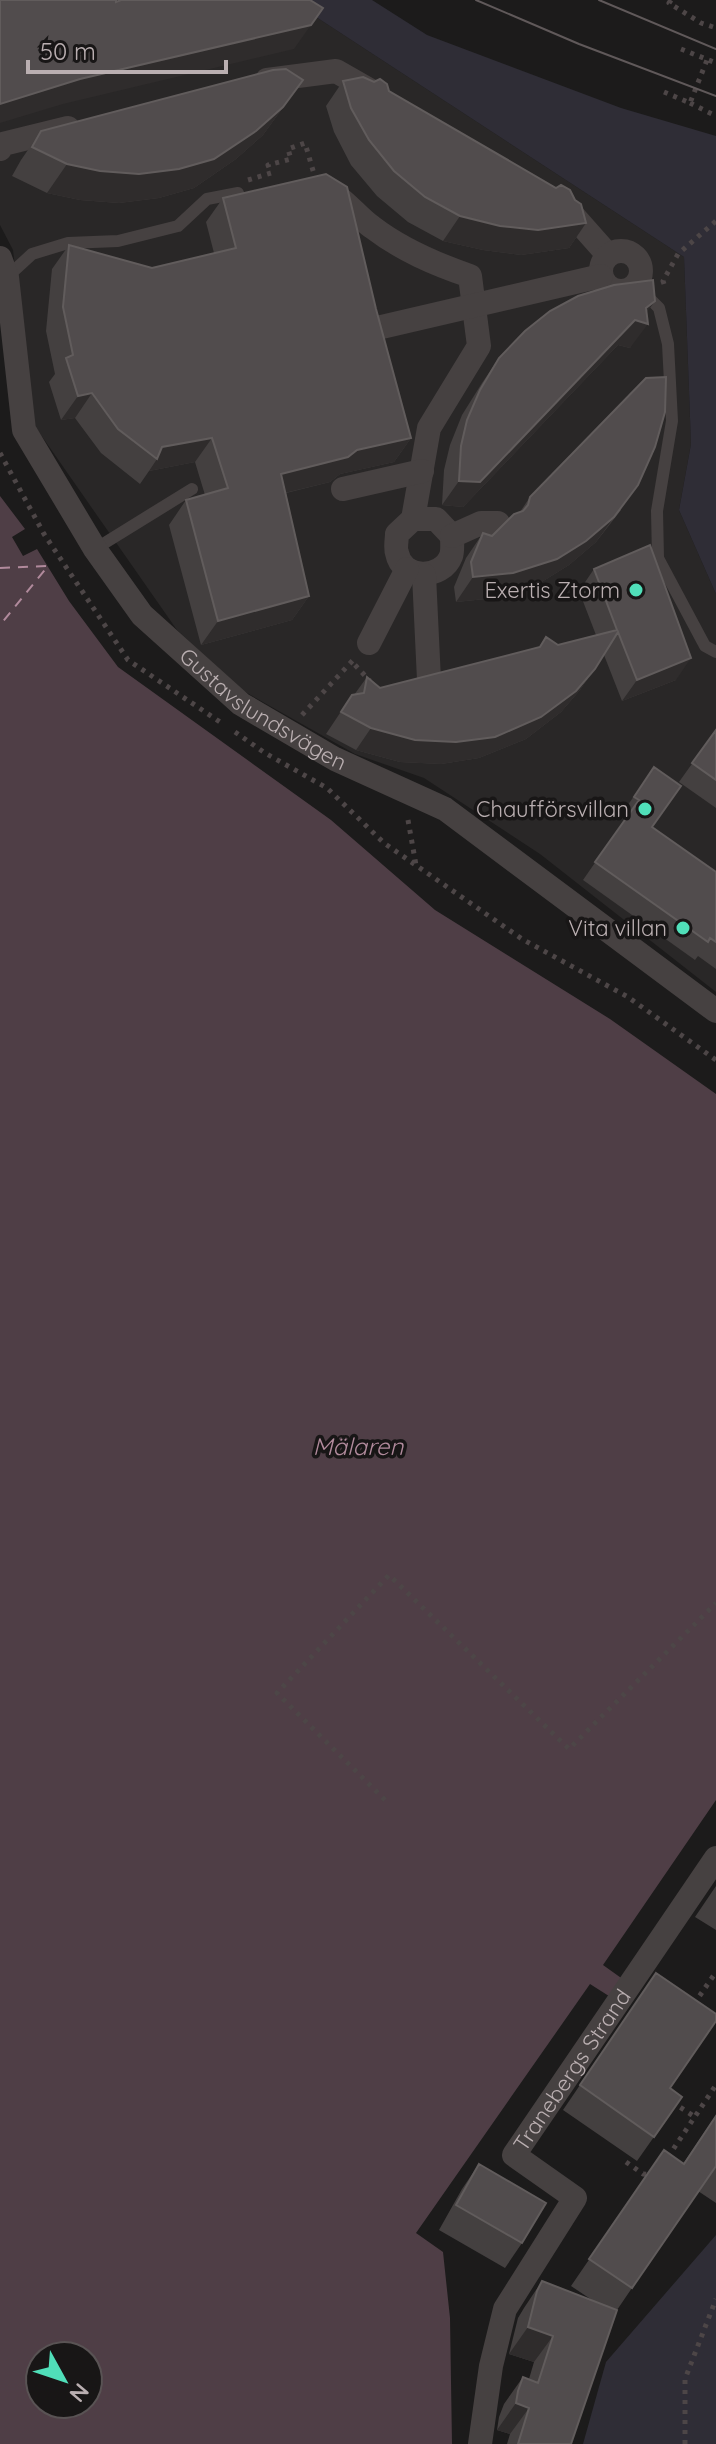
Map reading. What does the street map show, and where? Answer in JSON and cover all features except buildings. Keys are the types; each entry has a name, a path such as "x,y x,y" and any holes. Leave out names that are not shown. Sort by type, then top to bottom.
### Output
{"street":[{"path":"241,86 336,71 403,110"},
{"path":"0,149 3,144 92,122"},
{"path":"318,187 338,196 372,227 423,260 470,276 479,346 429,428 413,519 397,534 396,555 416,572 429,680"},
{"path":"373,329 475,307 604,266 621,250 636,257 642,271 636,286 622,291 610,288 604,266 564,204 537,188"},
{"name":"Gustavslundsvägen","path":"4,268 24,430 95,549 142,615 241,704 335,759 445,809 716,1011"},
{"path":"343,489 422,471"},
{"path":"413,519 436,519 452,536 452,555 440,570 416,572"},
{"path":"452,536 481,523 498,523"},
{"path":"369,643 416,572"},
{"name":"Tranebergs Strand","path":"480,2444 491,2366 505,2309 575,2198 514,2155 716,1858"}],"lane":[{"path":"4,268 32,254 68,243 118,241 178,226 207,199 238,188"},
{"path":"636,286 659,308 668,344 672,421 657,511 658,558 705,646 716,652"},
{"path":"95,549 192,489"}],"path":[{"path":"669,1 701,23 716,28"},
{"path":"681,49 716,63"},
{"path":"690,103 707,60"},
{"path":"664,92 716,116"},
{"path":"238,188 271,173 268,165 291,159 288,149 305,143 318,187"},
{"path":"659,308 669,300 663,281 678,254 716,221"},
{"path":"287,731 369,643"},
{"path":"352,661 371,683"},
{"path":"385,1800 277,1693 389,1575 569,1749 716,1603"},
{"path":"692,2007 716,1972"},
{"path":"664,2164 716,2085"},
{"path":"661,2094 695,2117"},
{"path":"626,2162 643,2174 656,2176"},
{"path":"685,2444 685,2379 716,2299"}],"shaded area":[{"path":"0,0 281,0 310,13 684,257 691,444 679,510 716,594 716,992 540,854 424,778 355,754 240,689 177,630 34,425 13,250 0,225"},
{"path":"281,0 372,0 427,35 621,108 716,136 716,594 679,510 691,444 684,257 310,13"},
{"path":"716,2235 716,2444 583,2444 606,2362"}],"water":[{"name":"Mälaren","path":"0,496 25,529 12,537 23,556 37,549 69,601 118,667 331,820 435,910 610,1019 716,1094 716,1800 603,1965 624,1980 612,1998 590,1984 416,2233 443,2252 450,2318 452,2444 0,2444"}],"ferry route":[{"path":"0,568 48,566 0,625"}],"tram line":[{"path":"476,0 579,44 716,96"},
{"path":"599,0 716,49"}],"place":[{"name":"Exertis Ztorm","path":"636,590"},
{"name":"Chaufförsvillan","path":"645,809"},
{"name":"Vita villan","path":"683,928"}]}
